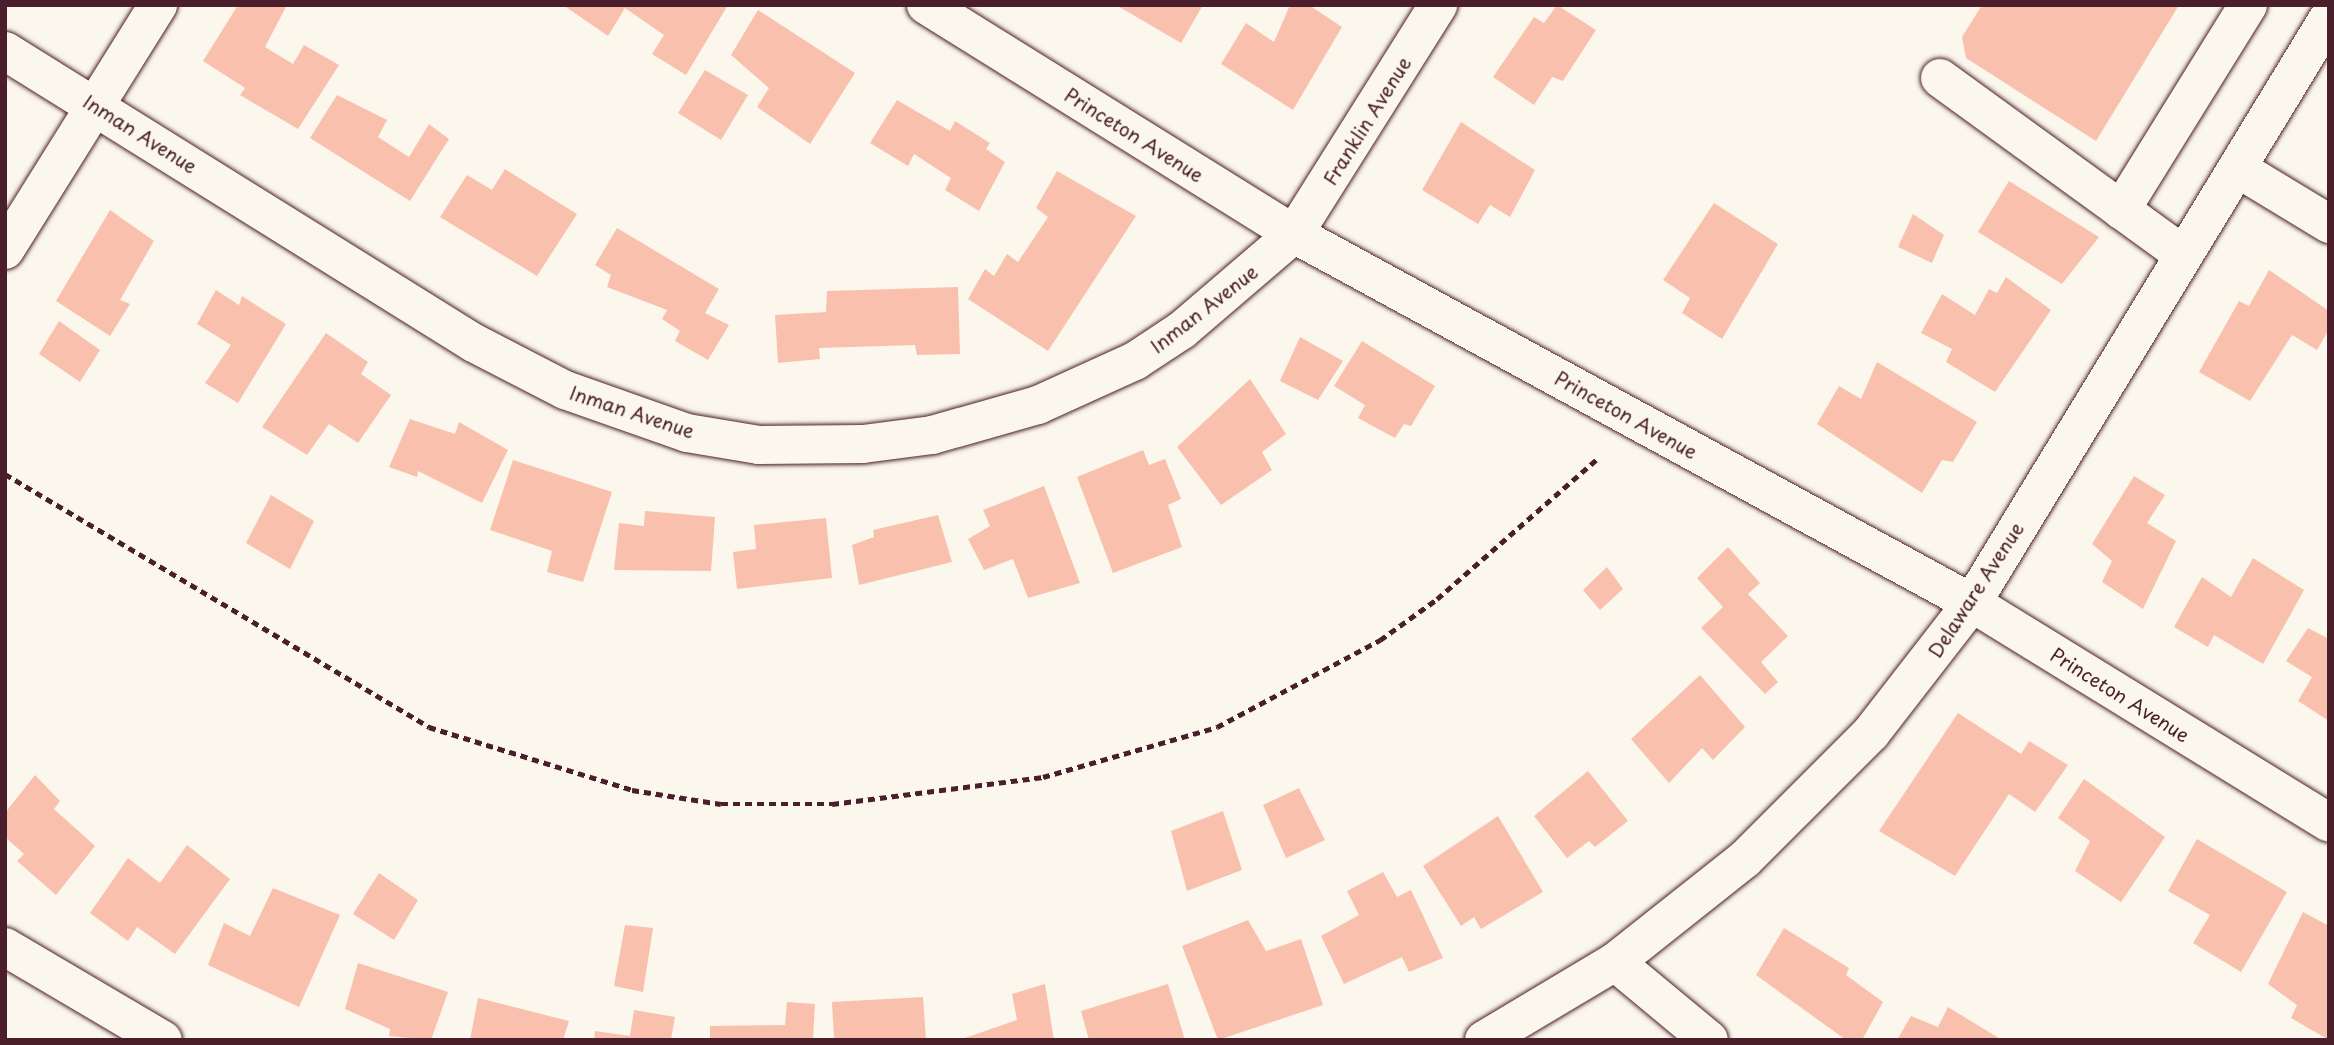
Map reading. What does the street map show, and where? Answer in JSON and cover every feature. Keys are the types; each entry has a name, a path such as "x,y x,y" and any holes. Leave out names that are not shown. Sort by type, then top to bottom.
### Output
{"street":[{"path":"5,250 158,5"},
{"name":"Princeton Avenue","path":"926,5 1294,234 1972,603 2329,823"},
{"name":"Franklin Avenue","path":"1294,234 1438,5"},
{"path":"2121,210 2248,5"},
{"name":"Delaware Avenue","path":"1484,1040 1615,962 1745,859 1871,733 1972,603 2329,17"},
{"name":"Inman Avenue","path":"5,51 520,369 623,414 759,445 863,444 932,435 1038,405 1135,361 1182,330 1294,234"},
{"path":"1940,78 2183,255"},
{"path":"2237,167 2329,225"},
{"path":"5,947 163,1040"},
{"path":"1615,962 1709,1040"}],"path":[{"path":"5,474 429,727 632,790 720,804 832,804 1043,778 1217,727 1399,626 1600,457"}],"building":[{"path":"238,5 287,5 265,47 293,64 304,45 339,65 298,129 240,95 245,88 203,61"},
{"path":"563,5 728,5 686,75 652,54 664,35 625,8 608,36"},
{"path":"1116,5 1203,5 1181,43"},
{"path":"1290,5 1309,5 1342,27 1293,110 1221,64 1246,23 1274,42"},
{"path":"1557,5 1596,30 1563,81 1552,77 1534,105 1493,77 1534,17 1544,23"},
{"path":"1982,5 2179,5 2096,141 1966,58 1962,37"},
{"path":"758,10 855,73 810,144 757,107 769,88 731,55"},
{"path":"705,70 748,95 721,140 678,113"},
{"path":"337,95 387,120 378,137 409,157 429,124 449,139 410,201 310,138"},
{"path":"897,100 950,131 955,121 990,143 986,149 1005,162 979,211 945,190 951,178 914,154 908,166 870,143"},
{"path":"1461,122 1535,170 1510,217 1490,205 1478,224 1422,190"},
{"path":"505,169 577,214 537,276 440,217 467,175 492,190"},
{"path":"1057,171 1136,216 1048,351 968,299 985,269 994,276 1007,254 1018,262 1048,217 1036,208"},
{"path":"2009,181 2099,237 2062,284 1978,232"},
{"path":"1714,203 1778,244 1722,339 1682,313 1690,298 1663,280"},
{"path":"110,210 154,241 120,300 130,304 110,336 56,301"},
{"path":"1913,214 1944,235 1932,263 1898,247"},
{"path":"617,228 719,289 705,313 729,325 708,360 675,341 680,331 662,319 667,310 607,287 611,275 595,265"},
{"path":"2269,270 2329,311 2329,329 2317,350 2292,335 2250,401 2199,372 2239,301 2249,306"},
{"path":"2006,277 2051,310 1995,392 1946,362 1952,349 1921,333 1942,294 1975,315 1989,289 1997,293"},
{"path":"958,287 960,354 917,355 915,345 819,348 820,359 778,363 775,315 826,312 827,291"},
{"path":"216,290 239,305 242,296 286,324 238,403 205,383 231,345 197,324"},
{"path":"59,321 100,350 80,382 39,354"},
{"path":"326,333 368,362 361,374 391,395 358,443 329,424 307,455 262,427"},
{"path":"1300,337 1343,361 1318,400 1280,381"},
{"path":"1362,341 1435,386 1411,426 1404,424 1395,438 1358,418 1365,405 1334,386"},
{"path":"1877,362 1977,422 1953,462 1942,460 1922,493 1817,424 1839,386 1861,399"},
{"path":"1250,379 1286,434 1262,452 1272,470 1221,505 1177,447"},
{"path":"410,419 455,434 459,422 508,450 482,503 418,471 417,477 389,467"},
{"path":"1143,450 1149,465 1165,459 1181,499 1168,505 1182,547 1113,573 1077,477"},
{"path":"513,460 612,492 583,582 547,572 552,551 490,530"},
{"path":"2134,476 2165,495 2147,523 2176,541 2143,609 2102,582 2112,561 2092,544"},
{"path":"1044,486 1080,583 1028,598 1013,559 984,570 968,539 990,526 983,510"},
{"path":"271,495 314,521 290,569 246,543"},
{"path":"645,511 715,517 711,571 614,570 619,523 644,526"},
{"path":"938,515 952,562 859,585 852,545 874,537 873,530"},
{"path":"826,518 832,578 737,589 733,552 756,549 754,525"},
{"path":"1728,547 1760,583 1748,594 1788,636 1761,662 1778,682 1765,694 1701,628 1723,607 1697,578"},
{"path":"2253,558 2304,590 2263,664 2214,635 2208,647 2174,627 2202,577 2231,597"},
{"path":"1607,567 1623,589 1600,610 1583,590"},
{"path":"2308,628 2329,639 2329,721 2298,701 2312,677 2286,661"},
{"path":"1700,675 1745,727 1713,760 1702,748 1669,783 1631,739"},
{"path":"1958,713 2021,754 2029,741 2068,765 2035,812 2009,794 1955,876 1879,831"},
{"path":"1588,771 1628,821 1595,847 1589,841 1567,858 1534,816"},
{"path":"35,775 60,801 54,809 95,846 56,895 17,861 24,854 5,837 5,813"},
{"path":"2084,779 2165,837 2121,902 2075,871 2090,841 2058,818"},
{"path":"1299,788 1325,840 1286,858 1263,805"},
{"path":"1223,811 1242,870 1187,891 1171,831"},
{"path":"1498,816 1543,892 1481,929 1474,917 1461,926 1423,866"},
{"path":"2197,839 2287,892 2241,972 2193,943 2210,915 2168,891"},
{"path":"187,845 230,879 175,954 137,927 128,941 90,913 128,858 160,883"},
{"path":"1383,872 1397,897 1411,890 1443,958 1409,972 1402,957 1344,984 1321,936 1359,915 1347,891"},
{"path":"379,873 418,900 394,940 353,914"},
{"path":"273,888 340,915 299,1007 208,965 224,923 250,936"},
{"path":"2303,912 2329,926 2329,1040 2291,1018 2297,1005 2268,984"},
{"path":"1248,920 1266,951 1301,939 1323,1005 1218,1040 1182,946"},
{"path":"625,925 653,928 643,992 614,986"},
{"path":"1784,928 1849,968 1846,975 1883,1002 1862,1040 1846,1040 1756,975"},
{"path":"358,963 448,992 431,1040 389,1036 390,1029 345,1009"},
{"path":"1045,984 1054,1040 959,1040 1017,1020 1012,994"},
{"path":"1168,984 1185,1040 1089,1040 1081,1011"},
{"path":"923,997 926,1040 834,1040 832,1002"},
{"path":"478,998 569,1021 563,1040 470,1040"},
{"path":"787,1002 815,1004 813,1040 710,1040 710,1026 785,1025"},
{"path":"1948,1007 2002,1040 1897,1040 1911,1016 1938,1027"},
{"path":"634,1010 675,1017 671,1040 594,1040 595,1031 630,1036"}]}
